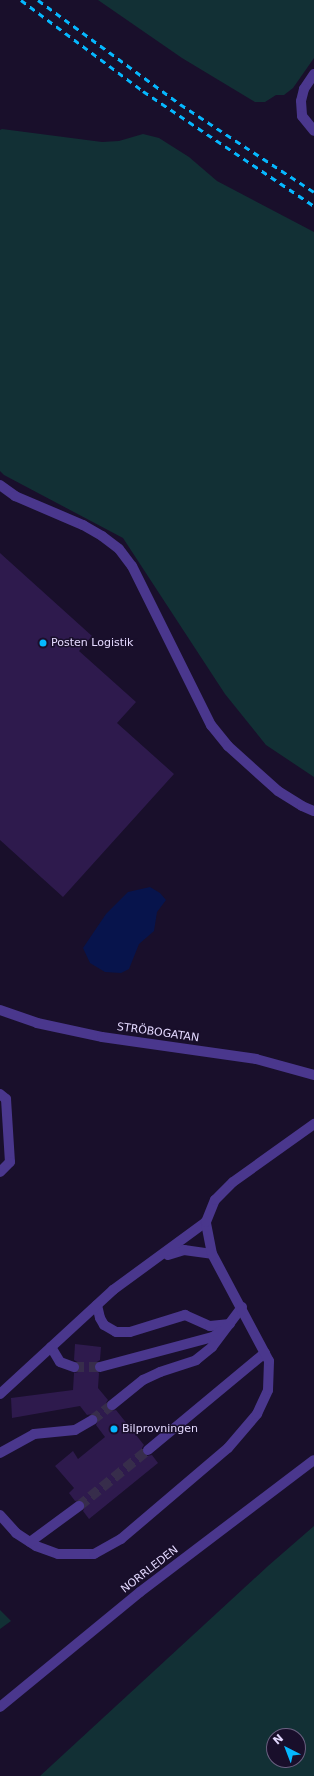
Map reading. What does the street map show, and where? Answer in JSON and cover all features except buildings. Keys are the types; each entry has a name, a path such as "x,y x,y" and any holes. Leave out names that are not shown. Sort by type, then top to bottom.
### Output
{"street":[{"path":"314,74 304,89 301,101 302,116 314,131"},
{"path":"0,485 15,496 83,525 102,536 119,549 132,566 211,725 228,746 278,791 302,806 314,811"},
{"name":"STRÖBOGATAN","path":"0,1010 37,1023 102,1037 256,1059 314,1075"},
{"path":"0,1094 6,1100 10,1162 0,1172"},
{"path":"0,1394 113,1290 161,1257 206,1222 215,1200 233,1182 314,1124"},
{"path":"0,1515 16,1533 30,1542 58,1554 94,1554 121,1539 228,1448 257,1414 268,1390 269,1361 242,1307 212,1254 206,1222"},
{"path":"161,1257 184,1250 212,1254"},
{"path":"98,1305 100,1318 104,1325 116,1332 130,1332 185,1315 210,1326 230,1324"},
{"path":"112,1405 143,1380 160,1372 196,1360 212,1347 242,1307"},
{"path":"100,1367 213,1337 230,1324"},
{"path":"51,1347 60,1362 74,1367"},
{"path":"148,1450 265,1353"},
{"path":"0,1453 34,1434 75,1430 92,1420"},
{"name":"NORRLEDEN","path":"2,1706 140,1592 314,1460"},
{"path":"30,1542 79,1506"}],"green space":[{"path":"98,0 314,0 314,58 293,88 284,95 276,95 265,102 255,102 182,58"},
{"path":"2,129 102,142 119,141 143,134 159,138 189,157 217,181 314,232 314,777 266,745 225,694 123,538 4,475 0,471 0,130"},
{"path":"314,1526 314,1776 40,1776 268,1566"},
{"path":"0,1610 11,1621 0,1629"}],"shaded area":[{"path":"150,887 160,893 166,900 157,912 154,931 139,944 129,969 121,973 105,972 90,963 83,948 106,914 128,892"}],"tunnel":[{"path":"74,1367 100,1367"},
{"path":"92,1420 112,1405"},
{"path":"79,1506 148,1450"}],"railway":[{"path":"21,0 143,91 314,206"},
{"path":"38,0 180,104 314,192"}],"place":[{"name":"Posten Logistik","path":"43,643"},
{"name":"Bilprovningen","path":"114,1429"}]}
